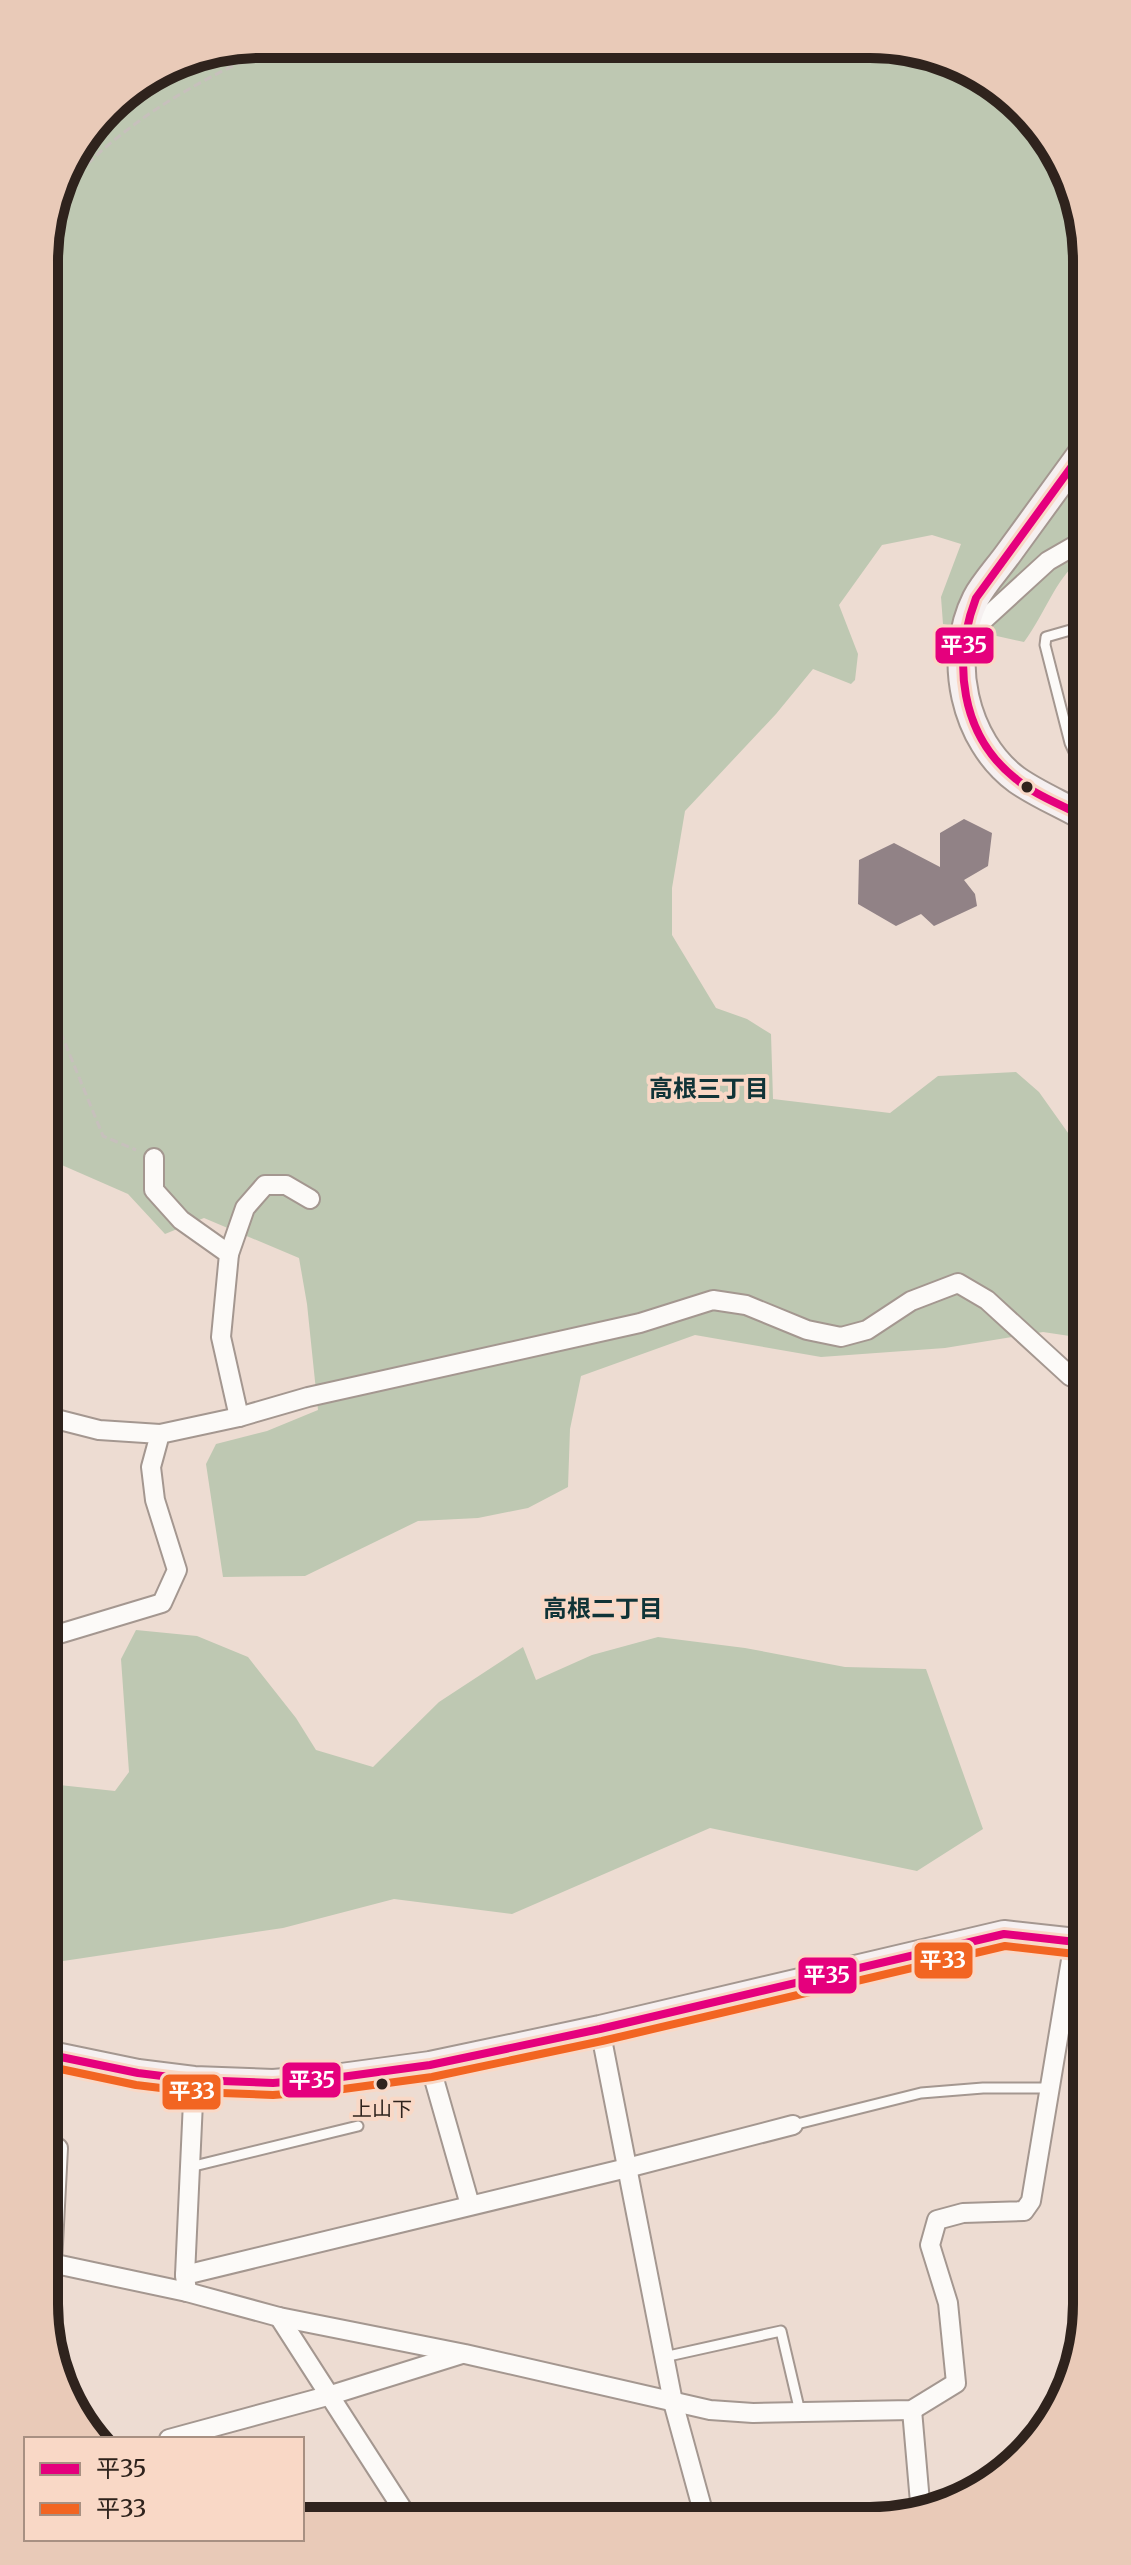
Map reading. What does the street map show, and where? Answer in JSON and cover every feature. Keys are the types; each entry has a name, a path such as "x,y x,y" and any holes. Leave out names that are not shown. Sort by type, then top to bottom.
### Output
{"main road":[{"path":"1073,465 977,598 962,659 967,705 983,743 1018,781 1073,811"},
{"path":"58,2056 138,2073 194,2080 273,2083 334,2078 430,2065 600,2029 1004,1934 1073,1942"}],"street":[{"path":"965,637 1048,561 1073,547"},
{"path":"154,1158 154,1190 181,1220 229,1254"},
{"path":"239,1417 221,1337 229,1254 245,1208 265,1185 286,1185 310,1199"},
{"path":"58,1420 99,1430 160,1434 239,1417 308,1397 640,1323 713,1300 746,1305 807,1330 841,1337 867,1330 911,1301 958,1283 987,1300 1073,1377"},
{"path":"58,1634 162,1603 177,1570 155,1500 152,1478 151,1467 160,1434"},
{"path":"58,2264 186,2283 279,2317 465,2354 710,2410 753,2413 912,2410 956,2383 948,2303 930,2245 937,2220 963,2213 1024,2211 1031,2201 1048,2088 1073,1975"},
{"path":"600,2029 673,2402 702,2507"},
{"path":"430,2065 470,2205"},
{"path":"186,2283 194,2080"},
{"path":"186,2283 470,2205 793,2125"},
{"path":"279,2317 401,2507"},
{"path":"176,2437 465,2354"},
{"path":"912,2410 920,2501"}],"lane":[{"path":"1073,629 1046,637 1045,645 1073,750"},
{"path":"793,2125 921,2093 983,2088 1048,2088"},
{"path":"190,2168 358,2126"},
{"path":"664,2357 781,2331 800,2412"}],"path":[{"path":"79,170 121,134 179,95 244,59"},
{"path":"58,1026 103,1136 154,1158"}],"green space":[{"path":"261,58 883,58 935,69 972,85 994,100 1014,117 1046,160 1058,183 1071,235 1073,566 1024,642 943,624 941,597 961,544 932,535 882,545 839,605 858,654 855,680 851,684 813,669 776,714 685,811 672,888 672,935 716,1008 747,1019 771,1034 773,1099 890,1113 938,1076 1016,1072 1039,1092 1073,1140 1073,1336 1043,1332 945,1348 821,1357 695,1335 581,1376 570,1429 568,1487 528,1508 478,1518 418,1521 305,1576 223,1577 206,1464 216,1444 267,1431 318,1410 299,1258 204,1218 165,1234 128,1194 58,1163 58,248 73,183 100,137 127,108 171,79 208,65"},
{"path":"136,1630 197,1636 248,1657 296,1718 316,1750 373,1767 439,1702 523,1647 536,1680 592,1655 658,1637 745,1648 845,1667 926,1669 983,1829 917,1871 710,1828 512,1914 394,1899 283,1928 58,1962 58,1785 115,1791 129,1772 121,1659"}],"building":[{"path":"964,819 992,833 988,866 964,880 975,894 977,906 934,926 921,914 896,926 858,904 859,860 894,843 940,867 940,833"}],"transit line":[{"name":"平35","path":"1073,465 976,598 964,647 963,671 972,719 997,761 1031,790 1073,811"},
{"name":"平35","path":"58,2056 138,2073 194,2080 273,2083 334,2078 430,2065 600,2029 1004,1934 1073,1942"},
{"name":"平33","path":"58,2068 136,2085 194,2092 273,2095 336,2090 432,2077 602,2041 1005,1946 1073,1954"}],"place":[{"name":"上山下","path":"382,2084"}],"district":[{"name":"高根三丁目","path":"709,1088"},
{"name":"高根二丁目","path":"603,1608"}]}
